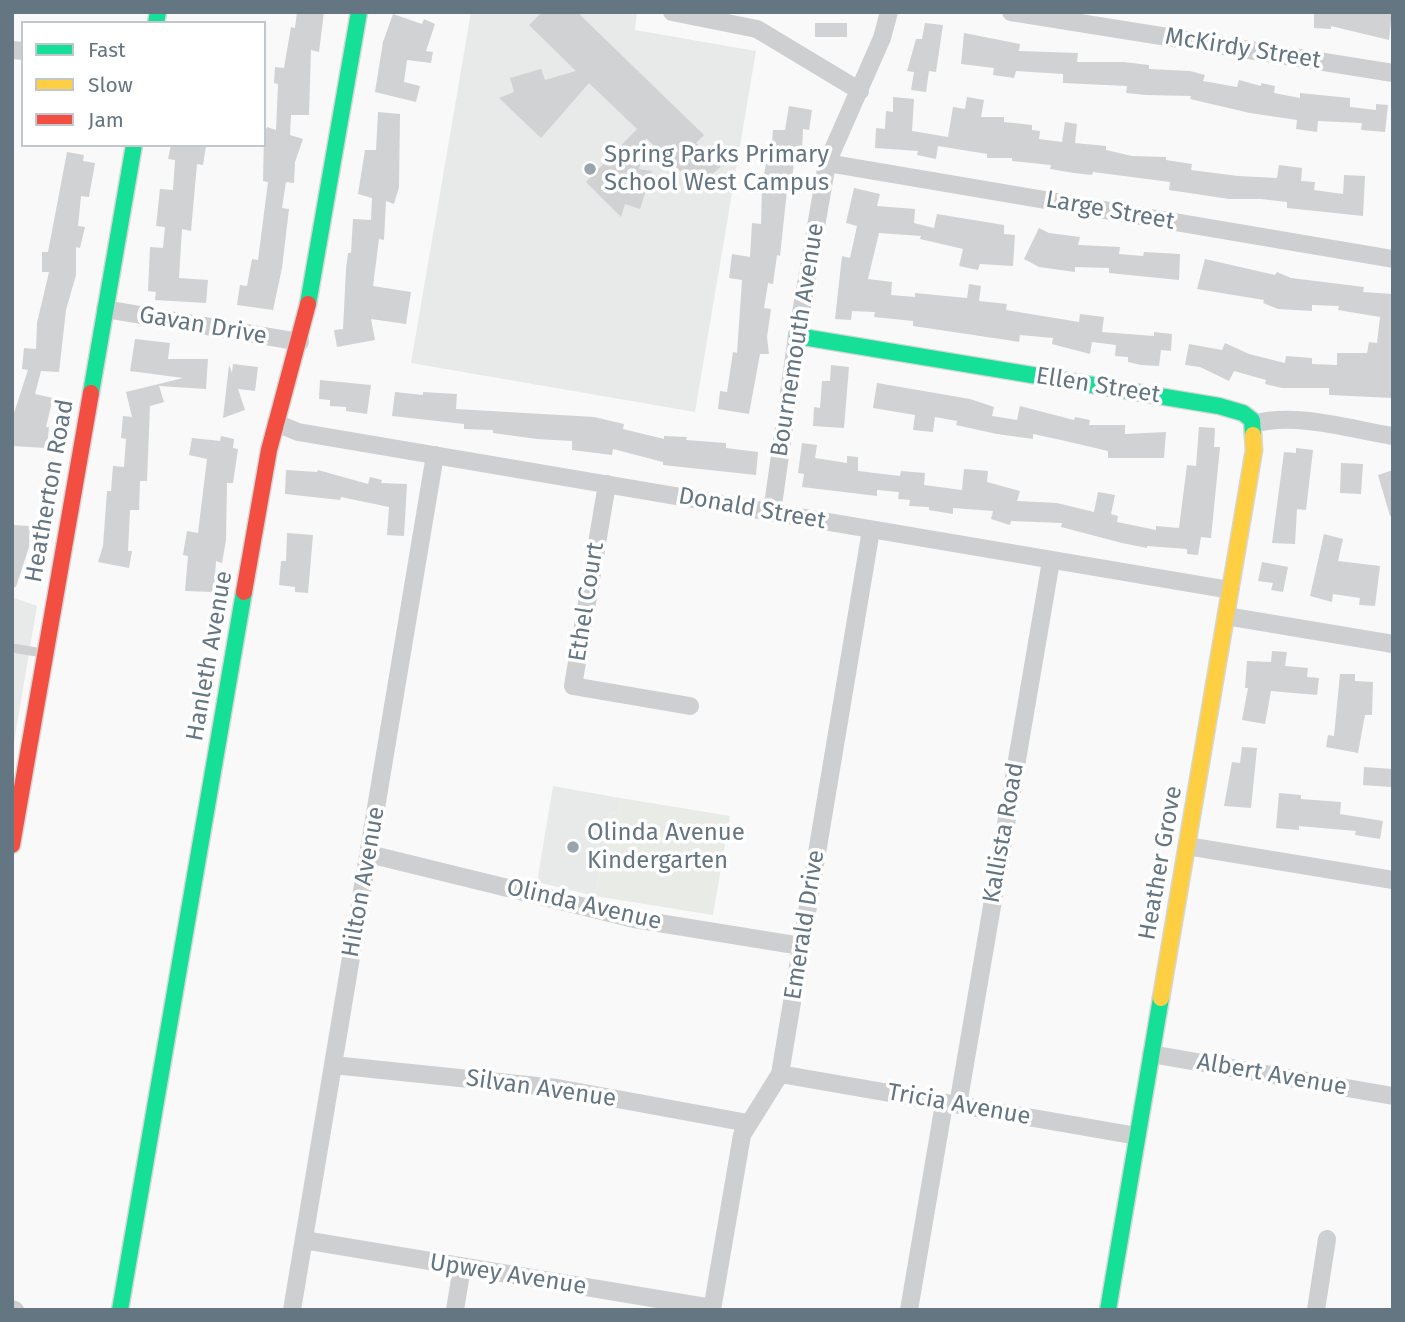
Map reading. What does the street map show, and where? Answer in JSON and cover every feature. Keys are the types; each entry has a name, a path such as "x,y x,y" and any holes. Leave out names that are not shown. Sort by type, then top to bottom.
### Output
{"street":[{"name":"Hanleth Avenue","path":"120,1310 276,423 300,342 359,12"},
{"path":"673,12 757,29 860,91"},
{"name":"Bournemouth Avenue","path":"772,512 797,336 827,163 860,91 889,12"},
{"name":"McKirdy Street","path":"1011,12 1393,73"},
{"name":"Heatherton Road","path":"12,845 18,774 45,653 134,147"},
{"name":"Large Street","path":"827,163 1393,259"},
{"name":"Gavan Drive","path":"106,309 300,342"},
{"name":"Ellen Street","path":"797,336 1219,406 1243,413 1253,424"},
{"path":"1253,424 1270,419 1393,436"},
{"name":"Donald Street","path":"276,423 298,432 1230,590"},
{"name":"Heather Grove","path":"1108,1310 1254,450 1253,424"},
{"name":"Hilton Avenue","path":"292,1310 435,455"},
{"name":"Ethel Court","path":"607,484 573,686 690,706"},
{"name":"Emerald Drive","path":"712,1309 742,1135 780,1074 871,530"},
{"name":"Kallista Road","path":"909,1310 951,1105 1051,561"},
{"path":"1226,616 1393,644"},
{"path":"1187,846 1393,880"},
{"name":"Olinda Avenue","path":"369,853 634,919 801,946"},
{"name":"Albert Avenue","path":"1151,1054 1393,1096"},
{"name":"Silvan Avenue","path":"333,1065 557,1088 748,1123"},
{"name":"Tricia Avenue","path":"780,1074 1138,1136"},
{"path":"1316,1310 1327,1239"},
{"name":"Upwey Avenue","path":"304,1240 712,1309"},
{"path":"455,1310 462,1267"}],"lane":[{"path":"12,648 45,653"}],"shaded area":[{"name":"Spring Parks Primary School West Campus","path":"471,12 637,12 635,30 756,51 695,412 411,363"},
{"path":"12,597 37,606 12,754"},
{"name":"Olinda Avenue Kindergarten","path":"553,786 620,798 618,813 610,812 595,896 537,882"},
{"path":"620,798 730,816 713,915 595,896 610,812 618,813"}],"building":[{"path":"297,12 324,12 319,52 311,50 309,115 291,115 290,135 303,139 295,162 294,183 286,182 282,208 289,209 282,268 273,310 237,305 240,285 247,286 252,259 258,260 268,182 263,181 266,129 267,127 276,130 278,84 274,83 275,67 284,68 291,27 295,28"},
{"path":"542,12 577,12 704,135 696,143 721,166 698,188 646,138 639,169 652,171 640,209 625,204 621,217 586,182 637,129 589,83 541,138 499,98 514,92 510,78 541,69 545,80 576,71 529,25"},
{"path":"1314,12 1392,12 1389,40 1331,26 1331,29 1314,28"},
{"path":"393,14 422,24 424,19 435,24 426,51 433,52 431,63 407,60 404,82 420,86 416,102 375,92 383,42"},
{"path":"815,23 847,23 847,37 815,37"},
{"path":"925,23 943,25 936,72 929,71 926,92 911,90 914,72 907,71 916,39 922,39"},
{"path":"964,33 1020,44 1019,51 1078,53 1077,62 1124,62 1149,65 1149,69 1190,71 1205,75 1203,81 1237,87 1239,80 1261,86 1261,83 1275,86 1274,93 1300,98 1300,93 1350,98 1350,107 1376,110 1376,104 1388,105 1385,132 1361,130 1362,123 1318,121 1317,132 1296,129 1297,120 1250,113 1190,99 1191,96 1126,93 1127,86 1063,83 1063,74 1016,71 1014,78 993,75 994,68 961,64"},
{"path":"893,97 914,99 912,131 948,137 953,107 965,109 967,97 984,100 981,117 1004,117 1004,122 1032,125 1032,130 1040,131 1039,139 1062,142 1065,122 1077,124 1075,143 1106,146 1106,150 1132,156 1166,157 1166,160 1192,164 1191,170 1277,178 1279,165 1302,168 1301,181 1315,182 1314,190 1343,194 1344,175 1365,176 1363,216 1287,208 1287,202 1229,199 1169,190 1170,182 1093,172 1092,175 1074,173 1050,169 1051,165 1012,161 1012,158 987,158 987,154 938,146 936,159 917,155 918,151 875,148 876,128 885,129 886,111 893,112"},
{"path":"789,106 812,110 809,130 803,129 802,152 796,151 790,191 787,190 780,256 777,255 773,284 768,283 764,308 771,309 767,337 769,354 760,354 749,414 718,409 720,391 727,392 733,352 737,353 742,280 729,278 732,254 750,257 752,223 761,224 762,186 766,163 770,164 773,130 785,130"},
{"path":"378,112 400,114 399,187 394,204 386,201 384,240 379,239 373,286 411,292 406,324 371,319 375,340 337,347 334,330 343,329 346,269 348,253 351,253 353,219 371,220 372,198 358,194 365,150 376,150"},
{"path":"171,147 206,147 203,165 197,164 191,231 182,229 179,278 208,280 206,303 155,300 156,292 148,291 150,247 163,248 165,227 156,226 160,189 173,190 175,160 168,159"},
{"path":"67,152 84,155 83,161 95,163 89,197 81,196 78,226 85,227 80,248 76,247 76,275 66,310 59,372 41,371 35,394 53,398 46,427 49,427 47,448 12,446 12,419 28,370 22,369 24,348 36,349 37,323 49,272 42,272 42,252 48,252"},
{"path":"854,188 880,194 877,206 915,209 914,223 934,228 937,214 1004,225 1004,234 1015,235 1013,266 980,264 978,270 959,266 963,249 920,239 921,236 879,233 868,279 892,282 891,295 915,297 915,293 967,298 969,284 981,286 979,301 1007,304 1006,310 1079,322 1080,314 1104,317 1102,332 1154,336 1154,332 1172,334 1171,351 1161,350 1159,366 1141,365 1128,362 1128,357 1115,356 1116,345 1092,342 1090,354 1052,344 1053,338 1020,335 1019,342 913,326 913,321 874,317 875,312 852,311 851,320 835,319 842,256 850,258 857,226 846,223"},
{"path":"1039,228 1049,233 1080,237 1078,245 1120,247 1119,254 1180,254 1179,280 1109,273 1109,268 1075,267 1075,272 1039,267 1024,259"},
{"path":"1205,259 1275,275 1277,272 1291,278 1364,287 1363,292 1393,294 1393,398 1329,395 1329,388 1282,388 1265,384 1266,380 1234,371 1229,381 1200,367 1185,365 1189,344 1222,350 1225,343 1249,354 1285,363 1286,356 1312,358 1312,364 1337,365 1337,353 1367,353 1369,342 1377,343 1380,317 1338,310 1339,306 1312,305 1312,311 1278,309 1263,303 1264,300 1197,289"},
{"path":"135,339 170,343 168,359 208,359 206,389 159,386 164,402 150,406 147,481 140,481 139,510 130,510 128,551 132,551 129,568 98,562 103,546 107,491 111,491 113,466 124,467 126,439 121,438 123,416 132,417 126,392 183,378 130,371"},
{"path":"233,364 258,367 255,391 238,389 245,410 223,418 229,365 232,373"},
{"path":"831,365 849,367 844,428 813,426 814,407 820,408 822,381 830,381"},
{"path":"320,380 371,385 367,414 346,411 346,407 330,406 330,400 319,399"},
{"path":"877,383 970,399 994,407 992,416 1017,420 1020,406 1074,420 1075,417 1090,420 1089,425 1125,425 1125,434 1166,432 1164,458 1108,458 1108,451 1033,434 1033,439 997,434 956,425 957,421 935,417 933,432 913,430 915,415 873,408"},
{"path":"395,392 457,394 456,409 594,417 624,424 623,429 664,439 664,436 687,437 686,440 726,443 726,448 758,452 756,475 663,465 663,462 613,449 612,455 572,450 572,441 493,433 493,430 464,429 464,424 392,416"},
{"path":"1199,427 1215,428 1214,447 1220,447 1211,538 1201,537 1198,555 1187,554 1187,549 1147,548 1122,543 1061,527 1062,523 1011,521 1010,525 991,519 993,511 953,508 953,514 929,510 929,507 909,506 910,500 898,499 899,492 877,490 877,496 802,487 804,474 798,473 802,443 817,445 815,458 847,463 847,456 858,457 858,471 900,476 901,471 925,473 924,485 962,490 964,469 988,471 987,482 1020,491 1017,501 1057,503 1094,512 1098,492 1115,495 1111,514 1118,516 1117,522 1156,530 1156,526 1179,528 1187,465 1196,466"},
{"path":"221,436 234,439 233,448 238,449 233,483 227,483 226,540 222,563 216,561 214,592 185,591 188,556 183,555 187,531 198,533 207,459 189,455 192,438 220,441"},
{"path":"1296,448 1313,450 1306,510 1297,509 1295,544 1272,543 1284,452 1296,453"},
{"path":"1341,463 1363,464 1361,494 1340,493"},
{"path":"286,470 318,470 368,484 370,477 382,480 381,483 407,484 404,536 387,535 389,507 341,497 340,500 285,494"},
{"path":"1393,470 1393,515 1390,516 1378,475"},
{"path":"12,525 30,526 29,547 16,587 12,587"},
{"path":"287,533 313,535 308,593 295,592 295,587 279,585 281,561 286,561"},
{"path":"1324,534 1343,539 1338,561 1380,566 1375,606 1359,605 1360,598 1333,594 1332,602 1310,596"},
{"path":"1262,562 1288,567 1283,592 1271,590 1273,583 1258,581"},
{"path":"1272,651 1287,652 1285,666 1308,668 1307,677 1319,678 1317,695 1271,691 1265,724 1242,720 1248,688 1245,688 1247,661 1271,662"},
{"path":"1340,674 1355,674 1355,681 1373,682 1372,715 1365,715 1358,753 1326,747 1328,735 1334,736"},
{"path":"1242,747 1257,748 1251,808 1224,806 1232,762 1240,763"},
{"path":"1364,767 1393,769 1391,787 1363,785"},
{"path":"1279,793 1301,795 1301,799 1341,802 1340,814 1383,821 1380,839 1355,835 1356,831 1299,826 1299,830 1276,828"}],"traffic: fast":[{"path":"156,21 158,12"},
{"path":"308,304 359,12"},
{"path":"91,393 134,147"},
{"path":"797,336 1219,406 1243,413 1252,420 1253,435"},
{"path":"120,1310 244,592"},
{"path":"1108,1310 1161,998"}],"traffic: slow":[{"path":"1161,998 1254,450 1253,435"}],"traffic: jam":[{"path":"244,592 269,450 308,304"},
{"path":"12,845 91,393"}],"place":[{"name":"Spring Parks Primary School West Campus","path":"590,169"},
{"name":"Olinda Avenue Kindergarten","path":"573,847"}]}
